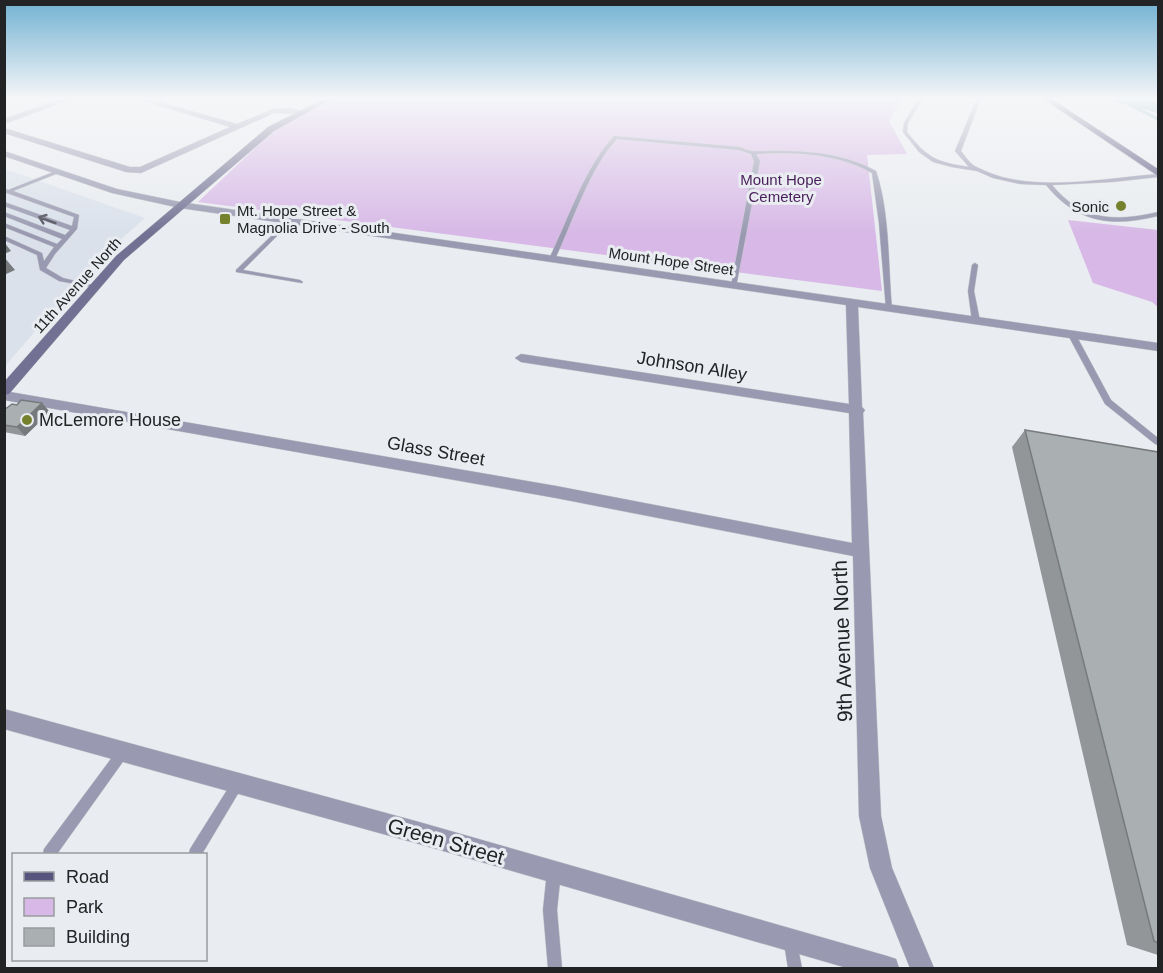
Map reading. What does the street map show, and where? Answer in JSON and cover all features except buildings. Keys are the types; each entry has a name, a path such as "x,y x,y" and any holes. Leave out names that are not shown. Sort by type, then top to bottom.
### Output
{"main road":[{"path":"1112,143 1158,174"}],"street":[{"path":"48,143 141,170 199,143"},
{"name":"11th Avenue North","path":"4,393 120,258 254,143"},
{"name":"Mount Hope Street","path":"4,153 116,191 180,205 1158,347"},
{"name":"9th Avenue North","path":"852,303 858,410 870,816 881,868 922,969"},
{"name":"Johnson Alley","path":"521,358 858,410"},
{"name":"Glass Street","path":"4,393 556,492 861,551"},
{"name":"Green Street","path":"4,719 554,872 887,969"}],"lane":[{"path":"552,259 575,208 611,143"},
{"path":"682,143 740,149 753,153 768,152 838,158 862,163 874,172 881,200 883,263 889,309"},
{"path":"913,143 922,155 939,164 986,172 1022,183 1069,185 1158,174"},
{"path":"961,143 958,151 965,160 986,172"},
{"path":"734,286 757,160 753,153"},
{"path":"6,191 58,172"},
{"path":"1048,184 1057,198 1074,211 1088,217 1113,219 1158,214"},
{"path":"6,191 5,204 74,229"},
{"path":"6,191 77,216 74,229 58,246 42,270"},
{"path":"4,214 66,238"},
{"path":"290,220 238,271 300,282"},
{"path":"4,225 58,246"},
{"path":"4,238 40,254 42,270"},
{"path":"975,265 971,291 976,321"},
{"path":"42,270 61,279 95,287"},
{"path":"1072,335 1108,402 1158,442"},
{"path":"50,853 123,752"},
{"path":"196,853 238,783"},
{"path":"554,872 550,910 555,969"},
{"path":"790,940 795,969"}],"shaded area":[{"path":"5,169 145,218 96,261 5,366"}],"green space":[{"name":"Mount Hope Cemetery","path":"260,143 901,143 907,154 867,155 882,291 198,202"},
{"path":"1068,220 1158,230 1158,307 1152,302 1093,283"}],"place":[{"name":"Sonic","path":"1121,206"},
{"name":"Mt. Hope Street & Magnolia Drive - South","path":"225,219"},
{"name":"McLemore House","path":"27,420"}]}
